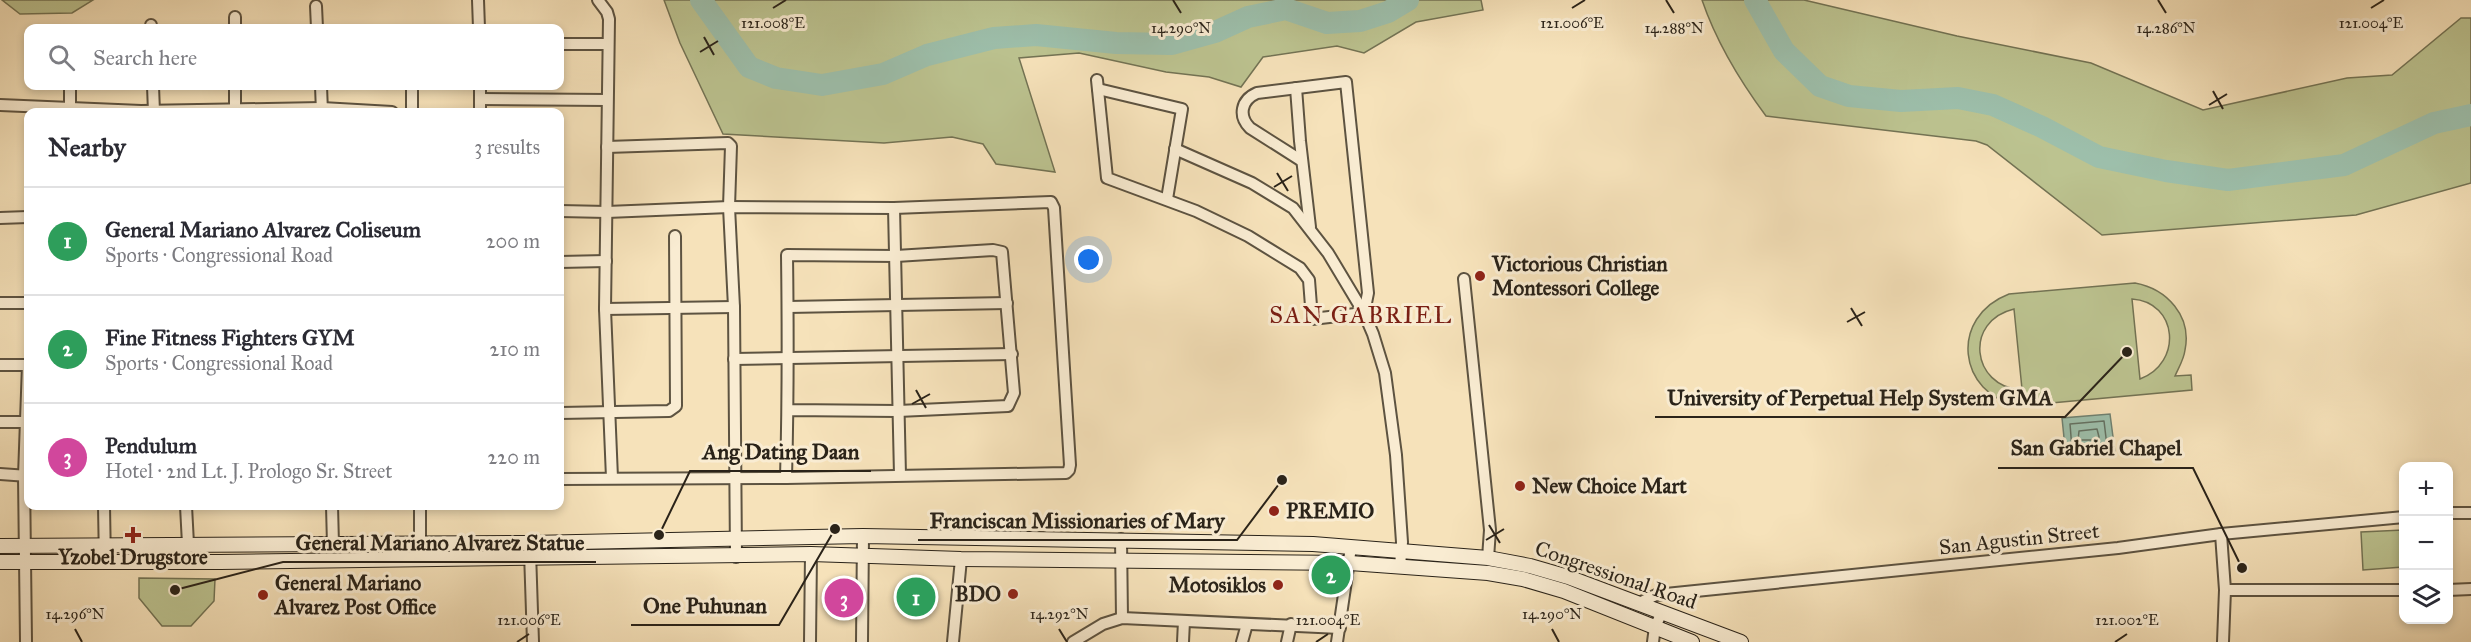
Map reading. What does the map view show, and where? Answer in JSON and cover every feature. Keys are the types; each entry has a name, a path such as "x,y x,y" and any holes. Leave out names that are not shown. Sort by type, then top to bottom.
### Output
{"main road":[{"name":"Congressional Road","path":"0,546 530,543 863,536 1121,539 1351,547 1488,558 1568,577 1741,642"},
{"path":"282,544 282,562"},
{"name":"Congressional Road","path":"0,562 282,562 811,555 1350,563 1488,573 1523,579 1564,591 1692,642"}],"street":[{"path":"478,0 479,24"},
{"path":"598,0 609,19 605,309 612,478"},
{"path":"316,6 318,24"},
{"path":"235,17 235,24"},
{"path":"564,44 608,44"},
{"path":"1302,161 1250,128 1244,122 1242,114 1244,105 1251,96 1257,93 1346,82 1368,293 1364,313"},
{"path":"1167,199 1182,109 1097,85 1107,178 1167,199 1248,236 1300,268 1309,280 1312,319 1364,313"},
{"path":"1296,88 1310,227"},
{"path":"70,90 70,108"},
{"path":"153,90 154,108"},
{"path":"235,90 235,108"},
{"path":"321,90 322,108"},
{"path":"412,90 412,108"},
{"path":"480,90 480,108"},
{"path":"480,99 607,100"},
{"path":"0,105 42,108"},
{"path":"607,147 729,143 732,149 729,207 734,307 735,557"},
{"path":"1175,149 1277,197 1293,208 1310,227 1364,313 1385,373 1396,455 1400,566"},
{"path":"564,211 607,212 729,207 894,208 1051,202 1070,465 1066,473 564,479"},
{"path":"894,208 900,475"},
{"path":"0,218 24,218"},
{"path":"564,413 669,411 676,406 675,236"},
{"path":"786,478 787,255 896,256 1000,250 1003,254 1014,393 1008,406 898,411 788,410"},
{"path":"564,262 606,261"},
{"path":"1464,279 1490,530 1488,558"},
{"path":"0,303 24,303"},
{"path":"788,307 1007,303"},
{"path":"605,309 734,307"},
{"path":"734,360 1012,354"},
{"path":"0,365 24,364"},
{"path":"0,422 24,422"},
{"path":"0,474 24,476"},
{"path":"25,510 26,642"},
{"path":"104,510 105,563"},
{"path":"186,510 188,544"},
{"path":"332,510 333,544"},
{"path":"420,510 420,559"},
{"path":"2453,513 2471,513"},
{"name":"San Agustin Street","path":"1639,603 1656,596 2118,548 2221,534 2399,517"},
{"path":"2221,534 2225,590 2223,642"},
{"path":"862,642 863,536"},
{"path":"1121,539 1122,618"},
{"path":"530,543 532,642"},
{"path":"1337,642 1351,547"},
{"path":"810,642 811,555"},
{"path":"953,642 961,559"},
{"path":"2453,590 2471,589"},
{"path":"2225,590 2399,590"},
{"path":"1653,642 1655,627 1662,612"},
{"path":"1072,642 1103,624 1122,618 1340,628"},
{"path":"1183,642 1184,621"},
{"path":"1242,642 1247,624"},
{"path":"1287,642 1291,624"}],"shaded area":[{"path":"2,0 93,0 72,13 20,14"},
{"path":"664,0 1481,0 1483,10 1416,22 1364,53 1337,46 1263,57 1241,87 1209,77 1166,72 1079,53 1019,58 1055,172 996,164 983,144 952,137 884,143 723,134 680,43"},
{"path":"1702,0 1804,0 1957,36 2091,63 2203,110 2347,78 2392,75 2461,18 2471,18 2471,183 2356,215 2102,235 1987,145 1976,141 1766,116 1747,89 1714,31"},
{"path":"2135,283 2157,291 2175,306 2185,326 2184,353 2175,376 2191,375 2192,390 2019,406 1998,399 1983,387 1973,371 1968,354 1969,336 1977,320 1990,305 2009,294","holes":["2132,299 2147,303 2159,311 2166,321 2169,334 2168,347 2163,360 2154,371 2140,379","2014,309 2022,389 2021,390 2004,386 1992,377 1984,366 1980,352 1981,339 1987,326 1998,316"]},
{"path":"2399,530 2399,567 2363,570 2361,532"},
{"path":"139,578 215,579 214,601 191,626 162,626 139,598"}],"water":[{"path":"2110,414 2115,452 2066,457 2062,418"}],"waterway":[{"path":"701,0 749,67 776,78 822,85 883,74 927,55 994,38 1036,35 1116,43 1172,44 1215,32 1248,17 1286,9 1327,23 1360,21 1388,12 1408,0"},
{"path":"1755,0 1784,51 1820,86 1849,96 1901,101 1958,98 1993,105 2042,127 2099,157 2166,171 2228,180 2344,165 2434,123 2471,115"}],"place":[{"name":"Victorious Christian Montessori College","path":"1480,276"},
{"name":"University of Perpetual Help System GMA","path":"2127,352"},
{"name":"Franciscan Missionaries of Mary","path":"1282,480"},
{"name":"New Choice Mart","path":"1520,486"},
{"name":"PREMIO","path":"1274,511"},
{"name":"One Puhunan","path":"835,529"},
{"name":"Yzobel Drugstore","path":"133,535"},
{"name":"Ang Dating Daan","path":"659,535"},
{"name":"San Gabriel Chapel","path":"2242,568"},
{"name":"Fine Fitness Fighters GYM","path":"1331,575"},
{"name":"Motosiklos","path":"1278,585"},
{"name":"General Mariano Alvarez Statue","path":"175,590"},
{"name":"BDO","path":"1013,594"},
{"name":"General Mariano Alvarez Post Office","path":"263,595"},
{"name":"General Mariano Alvarez Coliseum","path":"916,597"},
{"name":"Pendulum","path":"844,598"}],"district":[{"name":"SAN GABRIEL","path":"1361,315"}]}
